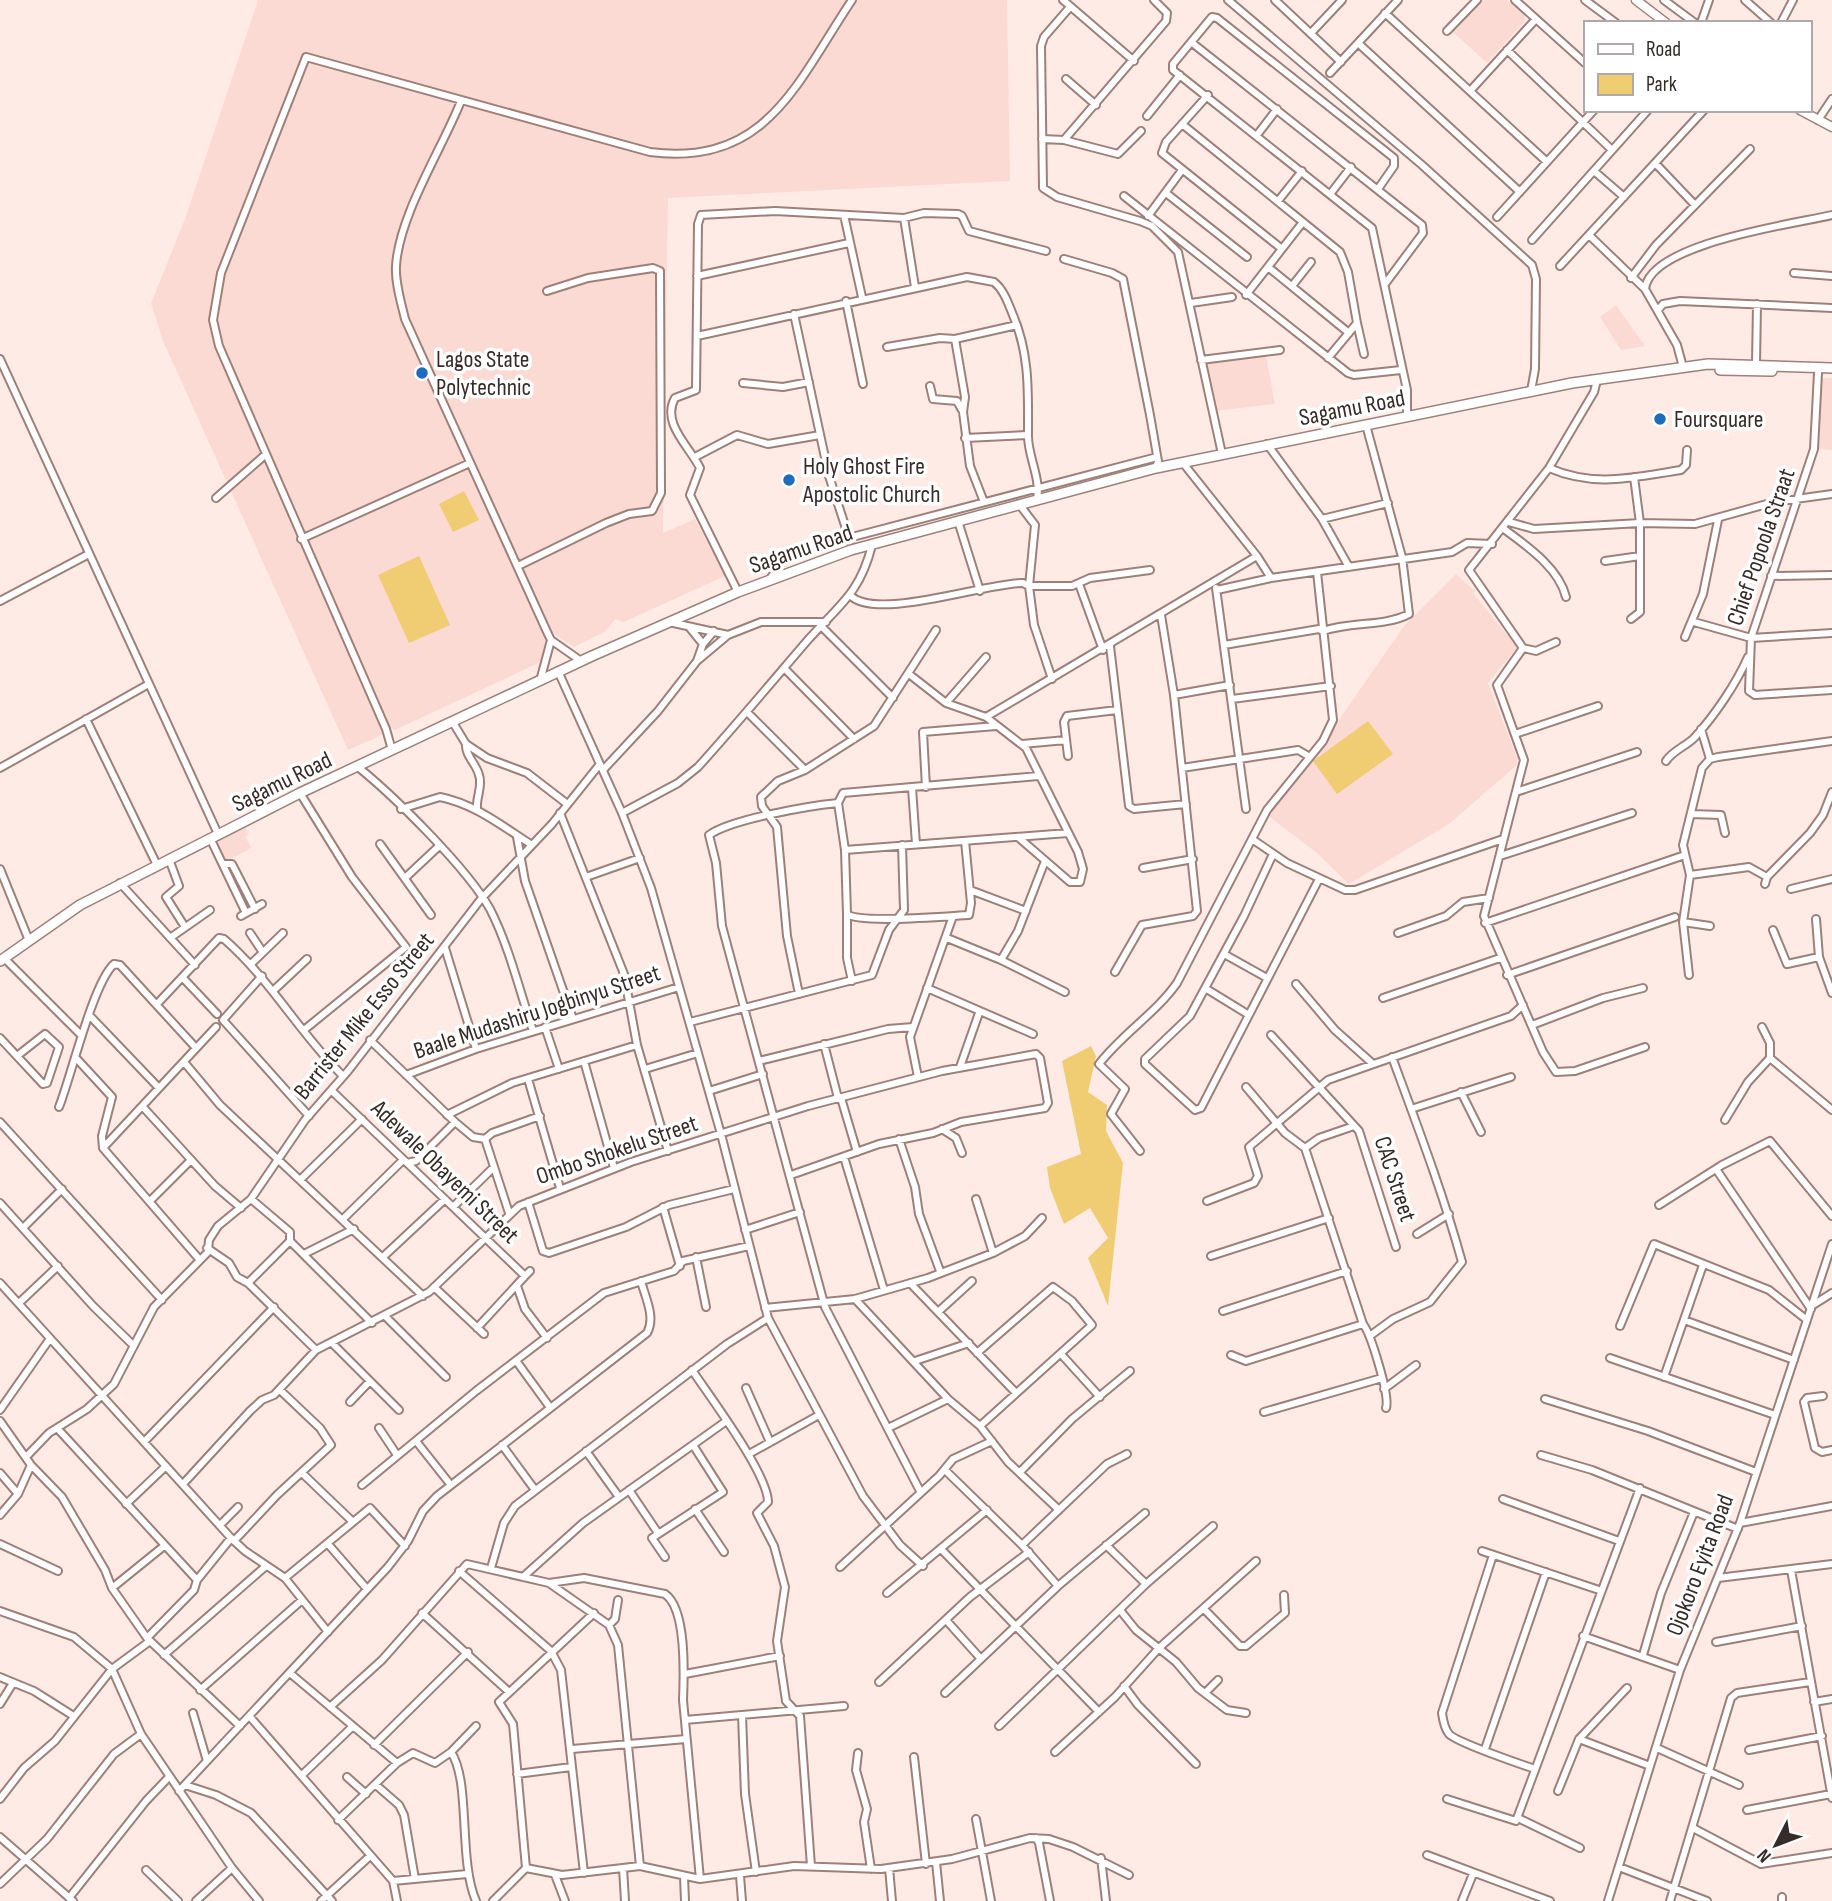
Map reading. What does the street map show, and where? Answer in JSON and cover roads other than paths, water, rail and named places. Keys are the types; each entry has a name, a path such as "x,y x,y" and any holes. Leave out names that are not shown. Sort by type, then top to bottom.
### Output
{"highway":[{"name":"Sagamu Road","path":"1732,367 1756,364 1832,368"},
{"name":"Sagamu Road","path":"2,959 58,917 300,793 558,671 669,622 770,579 851,550 1156,468 1592,379 1683,367 1732,367 1832,374"}],"main road":[{"path":"1636,0 1663,21"},
{"path":"1804,112 1832,127"}],"street":[{"path":"392,750 386,729 301,539 214,332 217,286 228,253 306,57 650,152 677,155 712,151 752,132 775,113 798,83 852,0"},
{"path":"1063,0 1134,61"},
{"path":"1064,141 1166,21 1167,13 1154,0"},
{"path":"1228,0 1422,165 1532,265 1536,279 1535,369 1531,391"},
{"path":"1275,0 1341,62"},
{"path":"1282,6 1287,0"},
{"path":"1311,33 1342,0"},
{"path":"1330,73 1398,0"},
{"path":"1447,31 1477,0"},
{"path":"1516,0 1584,61"},
{"path":"1585,0 1613,21"},
{"path":"1664,0 1692,21"},
{"path":"1702,21 1709,0"},
{"path":"1745,0 1769,21"},
{"path":"1782,21 1793,0"},
{"path":"1070,7 1042,41 1045,192 1152,226 1178,252 1222,454"},
{"path":"1385,13 1547,162"},
{"path":"1378,189 1392,170 1394,158 1217,18 1212,17 1172,67 1372,228 1407,390 1407,416"},
{"path":"1470,91 1536,19"},
{"path":"1191,43 1418,220 1424,229 1385,284"},
{"path":"1358,43 1520,192"},
{"path":"1507,50 1612,150"},
{"path":"1147,116 1180,75"},
{"path":"1066,79 1096,105"},
{"path":"1208,95 1161,151 1282,249"},
{"path":"1818,120 1832,99"},
{"path":"461,101 404,229 396,266 405,318 551,640 581,661"},
{"path":"1257,135 1277,109"},
{"path":"1497,218 1592,112"},
{"path":"1532,240 1646,112"},
{"path":"1560,266 1702,112"},
{"path":"1182,124 1343,256 1364,354"},
{"path":"1042,139 1064,141 1118,154 1141,131"},
{"path":"1632,278 1656,244 1750,149"},
{"path":"1656,163 1695,205"},
{"path":"1331,193 1351,167"},
{"path":"1148,216 1182,170"},
{"path":"1278,201 1302,171"},
{"path":"1594,171 1624,197"},
{"path":"1166,192 1247,257"},
{"path":"1124,196 1247,295 1354,375 1402,370"},
{"path":"738,592 690,495 700,468 672,423 670,414 676,398 696,390 698,224 701,215 775,211 904,218 935,213 961,215 969,231 1046,251"},
{"path":"844,215 862,298"},
{"path":"1645,289 1650,276 1666,262 1696,248 1832,215"},
{"path":"904,218 915,287"},
{"path":"1247,295 1303,222"},
{"path":"1589,235 1645,289 1683,357 1683,367"},
{"path":"697,276 849,243"},
{"path":"1063,260 1112,273 1123,279 1157,457 1156,468"},
{"path":"1292,286 1311,262"},
{"path":"1268,267 1349,333"},
{"path":"518,566 606,523 629,514 652,511 661,494 660,271 653,268 588,278 547,291"},
{"path":"1794,272 1806,276 1832,276"},
{"path":"696,336 967,276 987,279 1001,289 1024,344 1028,379 1028,435 1039,489 1037,499"},
{"path":"1191,303 1232,296"},
{"path":"846,302 863,384"},
{"path":"1658,310 1663,304 1673,302 1832,308"},
{"path":"1756,364 1757,304"},
{"path":"794,314 829,476 850,539 851,550"},
{"path":"1328,358 1357,323"},
{"path":"887,347 940,338 955,339 1017,325"},
{"path":"955,339 965,397 965,438 971,473 984,502"},
{"path":"1201,360 1280,349"},
{"path":"0,359 148,685 214,836 223,864 222,869 243,914 258,906 232,864 223,864"},
{"name":"Chief Popoola Straat","path":"1818,373 1814,449 1751,638 1751,694 1832,690"},
{"path":"1556,642 1536,651 1523,648 1469,570 1507,525 1549,468 1594,392 1596,384 1592,379"},
{"path":"743,383 783,387 809,382"},
{"path":"930,386 933,399 957,401 963,412"},
{"path":"1224,645 1319,629 1323,631 1346,624 1398,619 1409,614 1402,557 1366,425"},
{"path":"695,457 737,435 768,444 820,435"},
{"path":"965,438 1028,435"},
{"path":"1266,444 1322,519 1349,567"},
{"path":"1549,468 1580,480 1634,477 1681,470 1686,465 1687,450"},
{"path":"216,498 265,455"},
{"path":"770,579 783,560 795,552 1157,457"},
{"path":"301,539 470,463"},
{"path":"1183,463 1257,556 1271,578"},
{"path":"1631,619 1640,612 1640,523 1634,477"},
{"path":"1507,525 1534,529 1640,523 1695,524 1718,520 1736,510 1832,494"},
{"path":"1322,519 1388,503"},
{"path":"1019,504 1035,525 1029,586 1034,625 1052,680"},
{"path":"1685,637 1694,622 1711,566 1718,520"},
{"path":"958,521 980,591"},
{"path":"1507,525 1543,560 1566,597"},
{"path":"1216,587 1402,557 1452,552 1473,542 1492,544"},
{"path":"622,813 688,776 850,595 866,569 872,545"},
{"path":"0,601 87,555"},
{"path":"986,717 1161,615 1216,587 1257,556"},
{"path":"1605,561 1640,556"},
{"path":"850,595 858,601 877,604 980,591 1014,583 1029,586 1079,584 1090,578 1150,570"},
{"path":"1238,570 1242,584"},
{"path":"1140,1151 1111,1114 1125,1089 1099,1064 1131,1028 1161,1005 1177,983 1267,810 1310,757 1334,720 1317,572"},
{"path":"1771,576 1832,575"},
{"path":"1079,584 1106,648 1131,808 1186,804"},
{"path":"1216,587 1246,808"},
{"path":"1115,972 1142,925 1196,915 1194,859 1174,695 1161,615"},
{"path":"669,622 728,635"},
{"path":"697,661 728,635 761,622 824,625 893,698"},
{"path":"1694,622 1751,638 1832,633"},
{"path":"690,628 703,644"},
{"path":"799,994 788,936 777,827 760,801 761,797 778,781 805,770 880,721 936,629"},
{"path":"697,661 703,644 715,631"},
{"path":"540,681 551,640"},
{"path":"1523,648 1497,685 1524,760 1485,923 1548,1062 1560,1074 1645,1047"},
{"path":"1666,761 1670,755 1694,739 1735,681 1750,652"},
{"path":"946,703 986,657"},
{"name":"Barrister Mike Esso Street","path":"26,1457 57,1428 87,1409 119,1376 132,1344 162,1300 208,1252 207,1248 218,1226 251,1199 309,1116 332,1091 481,899 532,845 566,803 658,711 697,661"},
{"path":"784,668 854,739"},
{"path":"558,671 622,813 667,937 768,1318 863,1496 884,1526 923,1566"},
{"path":"909,674 946,703 986,717 1022,744 1068,833 1083,869 1080,881 1073,884 1018,837"},
{"path":"0,768 148,685"},
{"path":"1174,695 1230,685"},
{"path":"1232,699 1331,686"},
{"path":"1515,734 1598,706"},
{"path":"1068,756 1064,722 1067,716 1117,710"},
{"path":"747,712 805,770"},
{"path":"86,719 157,864"},
{"path":"452,721 466,744 487,758 527,773 566,803"},
{"path":"926,788 923,733 996,726"},
{"path":"1701,729 1710,759"},
{"path":"1022,744 1066,740"},
{"path":"1689,975 1684,922 1690,875 1683,845 1702,768 1710,759 1832,741"},
{"path":"466,744 466,752 479,773 481,783 477,808"},
{"path":"1182,768 1298,750 1310,757"},
{"path":"1516,792 1637,752"},
{"path":"358,767 438,847 489,908 533,1031"},
{"path":"852,981 847,958 845,850 838,803 840,795 854,791 926,788 1038,776"},
{"path":"912,788 916,844"},
{"path":"1690,875 1749,867 1766,880 1810,833 1823,815 1832,792"},
{"path":"300,793 352,877 406,947 304,1030"},
{"path":"401,809 440,797 477,808 532,845"},
{"path":"838,803 801,807 723,828 708,837 716,863 722,926 828,1315 920,1491"},
{"path":"560,813 624,974 637,1045 668,1151"},
{"path":"1500,856 1632,813"},
{"path":"1691,814 1721,814 1725,833"},
{"path":"845,850 1068,833"},
{"path":"517,837 519,856 573,1019"},
{"path":"1252,839 1273,854 1345,890 1354,890 1503,839"},
{"path":"847,914 855,918 898,919 971,913 965,841"},
{"path":"380,844 430,915"},
{"path":"690,1022 872,975 889,930 904,910 902,845"},
{"path":"405,878 438,847"},
{"path":"1273,854 1224,954 1184,1024 1144,1062 1195,1110 1201,1108 1320,879"},
{"path":"1485,923 1685,856"},
{"path":"586,877 640,858"},
{"path":"169,859 179,886 166,897 185,927"},
{"path":"1143,868 1194,859"},
{"path":"1001,960 1026,911 1045,861"},
{"path":"0,869 28,938"},
{"path":"1791,889 1832,879"},
{"path":"120,883 195,965"},
{"path":"970,890 1026,911"},
{"path":"1398,933 1451,914 1463,902 1489,898"},
{"path":"170,938 210,911"},
{"path":"918,1077 911,1051 913,1027 953,916"},
{"path":"1507,975 1675,917"},
{"path":"1816,919 1819,957 1832,993"},
{"path":"1684,922 1710,926"},
{"path":"1773,930 1787,964 1819,957"},
{"path":"250,933 262,951"},
{"path":"251,964 283,933"},
{"path":"947,938 1001,960 1065,992"},
{"path":"157,1003 219,939 224,939 262,976 313,1045 343,1076"},
{"path":"445,948 476,1049"},
{"path":"1224,954 1267,978"},
{"path":"1383,998 1500,958"},
{"path":"2,959 82,1035"},
{"path":"274,990 307,959"},
{"path":"196,1048 120,965 114,964 104,980 74,1054 112,1097 102,1136 103,1148 199,1259"},
{"path":"262,976 223,1020 309,1116"},
{"path":"183,978 217,1014"},
{"path":"1296,984 1335,1030 1373,1063"},
{"name":"Baale Mudashiru Jogbinyu Street","path":"406,1075 476,1049 679,987"},
{"path":"928,988 979,1013 1033,1034"},
{"path":"1205,988 1249,1015"},
{"path":"1532,1025 1643,988"},
{"path":"1207,1201 1254,1183 1258,1176 1249,1147 1319,1085 1373,1063 1511,1016 1523,1005"},
{"path":"960,1067 979,1013"},
{"path":"90,1016 159,1088"},
{"path":"103,1148 216,1027"},
{"path":"545,1027 559,1069"},
{"path":"759,1061 888,1029 913,1027"},
{"path":"1725,1121 1748,1082 1770,1058 1770,1042 1762,1027"},
{"path":"0,1038 17,1056 46,1084 59,1047 45,1034 17,1056"},
{"name":"CAC Street","path":"1271,1035 1319,1085 1362,1137 1396,1247"},
{"path":"370,1040 473,1137 485,1139 540,1116"},
{"path":"824,1044 856,1152"},
{"path":"447,1115 500,1088 637,1045"},
{"path":"645,1069 698,1053"},
{"name":"Ombo Shokelu Street","path":"183,1484 250,1411 279,1390 316,1350 423,1296 487,1238 509,1213 528,1202 614,1168 774,1117 960,1067 1038,1055 1048,1103 1045,1108 961,1122 942,1129"},
{"path":"1371,1335 1394,1319 1430,1302 1444,1288 1446,1278 1461,1266 1449,1214 1392,1057"},
{"path":"59,1107 76,1058"},
{"path":"1770,1058 1832,1110"},
{"path":"184,1062 220,1105 384,1256 423,1296"},
{"path":"584,1062 614,1168"},
{"path":"709,1091 762,1074"},
{"path":"1411,1109 1511,1077"},
{"path":"528,1079 561,1188"},
{"path":"1246,1087 1293,1141 1306,1148 1363,1324 1371,1335 1373,1354 1388,1398 1386,1408"},
{"name":"Adewale Obayemi Street","path":"332,1091 444,1200 528,1273 517,1286"},
{"path":"1461,1092 1481,1132"},
{"path":"144,1107 191,1160 241,1208"},
{"path":"301,1179 362,1119"},
{"path":"0,1122 162,1300"},
{"path":"416,1172 416,1161 455,1122"},
{"path":"1306,1148 1319,1138 1354,1126"},
{"path":"791,1175 856,1152 942,1129 956,1138 962,1153"},
{"path":"485,1139 509,1213"},
{"path":"899,1139 915,1187 919,1214 940,1271"},
{"path":"1659,1205 1716,1169 1770,1141 1832,1216"},
{"path":"844,1157 884,1290"},
{"path":"150,1201 191,1160"},
{"path":"343,1219 405,1161 416,1161"},
{"path":"453,1207 494,1167"},
{"path":"1716,1169 1812,1307 1832,1293"},
{"path":"23,1228 62,1189"},
{"path":"528,1202 545,1253 626,1227 663,1208 734,1189"},
{"path":"248,1283 290,1241 290,1232 251,1199"},
{"path":"976,1199 993,1253"},
{"path":"384,1256 444,1200"},
{"path":"0,1203 132,1344"},
{"path":"663,1208 680,1266"},
{"path":"745,1230 800,1212"},
{"path":"1417,1234 1449,1214"},
{"path":"765,1308 855,1299 910,1283 993,1253 1025,1236 1042,1217"},
{"path":"1211,1256 1329,1218"},
{"path":"304,1254 354,1229"},
{"path":"290,1241 372,1323"},
{"name":"Ojokoro Eyita Road","path":"1608,1901 1680,1670 1739,1526 1832,1244"},
{"path":"1620,1326 1652,1245 1769,1290 1807,1320"},
{"path":"362,1485 604,1293 641,1282 680,1266 683,1261 749,1246"},
{"path":"207,1248 229,1263 237,1277 248,1283 274,1307 316,1350"},
{"path":"696,1257 706,1307"},
{"path":"19,1303 58,1265"},
{"path":"1664,1377 1703,1265"},
{"path":"1223,1311 1347,1270"},
{"path":"938,1312 972,1281"},
{"path":"178,1791 240,1726 251,1718 367,1590 405,1546 423,1511 450,1484 550,1406 592,1377 601,1365 649,1329 649,1309 641,1282"},
{"path":"0,1283 49,1340 233,1539 285,1578 328,1632"},
{"path":"910,1283 1016,1393"},
{"path":"477,1328 517,1286 523,1305 547,1338"},
{"path":"434,1287 484,1334"},
{"path":"977,1353 1053,1287 1072,1301 1092,1325 980,1426"},
{"path":"855,1299 915,1360 948,1399 980,1426 1020,1472 1059,1510"},
{"path":"144,1442 274,1307"},
{"path":"384,1316 446,1377"},
{"path":"491,1568 508,1515 535,1490 692,1370 768,1318"},
{"path":"1684,1320 1794,1360"},
{"path":"1231,1355 1246,1361 1363,1324"},
{"path":"0,1410 49,1340"},
{"path":"332,1343 399,1410"},
{"path":"915,1360 969,1343"},
{"path":"1061,1354 1100,1397"},
{"path":"1610,1358 1775,1415"},
{"path":"517,1362 550,1406"},
{"path":"1384,1389 1416,1365"},
{"path":"692,1370 749,1454 769,1500 757,1515 774,1546 785,1587 776,1633 783,1693 792,1710 800,1716 811,1866"},
{"path":"1020,1472 1035,1454 1130,1371"},
{"path":"1264,1412 1382,1378"},
{"path":"350,1402 370,1381"},
{"path":"746,1388 770,1442"},
{"path":"0,1800 24,1768 55,1741 72,1716 112,1669 148,1639 194,1590 197,1580 233,1539 331,1445 320,1428 279,1390"},
{"path":"1823,1396 1807,1398 1804,1402 1815,1448 1822,1452 1832,1450"},
{"path":"888,1428 948,1399"},
{"path":"1545,1399 1648,1431 1756,1472"},
{"path":"749,1454 819,1415"},
{"path":"0,1421 31,1465 45,1476 76,1518 112,1588 148,1639 240,1726"},
{"path":"523,1577 583,1523 725,1422"},
{"path":"57,1428 197,1580"},
{"path":"379,1428 397,1455"},
{"path":"416,1441 450,1484"},
{"path":"840,1567 945,1470 953,1459 992,1441"},
{"path":"502,1445 535,1490"},
{"path":"665,1557 652,1538 723,1490 693,1445"},
{"path":"586,1451 619,1497"},
{"path":"1022,1545 1107,1464 1127,1454"},
{"path":"1541,1455 1640,1488 1694,1512 1739,1526 1832,1506"},
{"path":"0,1515 18,1494 31,1465"},
{"path":"126,1504 166,1466"},
{"path":"945,1470 1029,1552 1058,1586"},
{"path":"302,1473 353,1522"},
{"path":"0,1474 18,1494"},
{"path":"1447,1799 1513,1822 1518,1818 1599,1590 1640,1488"},
{"path":"629,1490 658,1533"},
{"path":"1503,1499 1619,1541"},
{"path":"220,1525 238,1507"},
{"path":"285,1578 370,1508 405,1546"},
{"path":"695,1510 724,1552"},
{"path":"887,1593 923,1566 986,1510"},
{"path":"1643,1655 1661,1593 1694,1512"},
{"path":"945,1693 1018,1627 1058,1586 1145,1513"},
{"path":"999,1726 1056,1668 1213,1526"},
{"path":"0,1544 58,1571"},
{"path":"328,1544 367,1590"},
{"path":"1106,1545 1146,1584"},
{"path":"112,1588 164,1546"},
{"path":"941,1549 1100,1712"},
{"path":"1482,1551 1599,1590"},
{"path":"879,1682 946,1620 1029,1552"},
{"path":"1493,1555 1442,1713 1447,1732 1453,1738 1535,1769"},
{"path":"1055,1752 1084,1722 1100,1712 1160,1647 1256,1561"},
{"path":"330,1707 382,1660 459,1571 470,1563 549,1583 608,1625 619,1650 640,1866"},
{"path":"1718,1578 1832,1564"},
{"path":"164,1655 266,1566"},
{"path":"1747,1810 1832,1796 1791,1570"},
{"path":"459,1571 551,1651 561,1670 584,1873"},
{"path":"1485,1749 1546,1572"},
{"path":"549,1583 584,1578 671,1598 679,1618 685,1674 686,1739 700,1879"},
{"path":"1204,1609 1240,1646 1246,1646 1285,1614 1284,1595"},
{"path":"201,1690 302,1600"},
{"path":"608,1625 615,1619 618,1600"},
{"path":"1120,1610 1136,1630 1160,1647 1198,1688 1227,1710 1246,1713"},
{"path":"0,1611 74,1637 112,1669 141,1734 232,1868 259,1901"},
{"path":"422,1613 508,1691"},
{"path":"526,1868 513,1724 499,1705 508,1691 594,1613"},
{"path":"946,1620 981,1659"},
{"path":"1716,1642 1802,1626"},
{"path":"1583,1636 1680,1670"},
{"path":"374,1745 468,1652"},
{"path":"685,1674 780,1656"},
{"path":"291,1674 397,1763"},
{"path":"0,1677 72,1716"},
{"path":"1206,1692 1218,1680"},
{"path":"1670,1901 1734,1695 1810,1682"},
{"path":"0,1704 13,1683"},
{"path":"1125,1686 1138,1705 1196,1764"},
{"path":"1558,1791 1579,1739 1627,1688"},
{"path":"1814,1702 1832,1699"},
{"path":"685,1720 844,1706"},
{"path":"193,1713 207,1761"},
{"path":"742,1715 745,1794 756,1872"},
{"path":"251,1718 393,1881 397,1901"},
{"path":"338,1820 397,1763 415,1752 435,1763 451,1752 476,1726"},
{"path":"302,1774 352,1727"},
{"path":"0,1884 27,1861 67,1816 114,1754 141,1734"},
{"path":"1749,1750 1822,1737"},
{"path":"572,1749 686,1739"},
{"path":"1579,1739 1650,1766"},
{"path":"1657,1748 1739,1785"},
{"path":"451,1752 457,1761 461,1780 467,1874 476,1901"},
{"path":"859,1753 856,1765 867,1809 864,1822 871,1869"},
{"path":"914,1756 926,1864"},
{"path":"517,1774 571,1767"},
{"path":"347,1776 366,1794"},
{"path":"0,1837 71,1900 146,1801 169,1777"},
{"path":"184,1785 216,1795 251,1813 327,1899 370,1856"},
{"path":"376,1785 399,1805 404,1815 415,1879"},
{"path":"1518,1818 1580,1848"},
{"path":"976,1819 991,1901"},
{"path":"1693,1828 1761,1864 1832,1853"},
{"path":"526,1868 555,1875 640,1866 700,1879 811,1866 889,1868 936,1862 1009,1841 1036,1838 1057,1842 1101,1858 1129,1875"},
{"path":"1036,1838 1040,1843 1050,1901"},
{"path":"1427,1855 1550,1901"},
{"path":"1101,1858 1106,1901"},
{"path":"936,1862 940,1901"},
{"path":"1619,1867 1707,1901"},
{"path":"197,1901 232,1868"},
{"path":"493,1901 526,1868"},
{"path":"623,1868 625,1901"},
{"path":"889,1868 892,1901"},
{"path":"146,1870 178,1901"},
{"path":"393,1881 467,1874"},
{"path":"1462,1901 1473,1874"},
{"path":"555,1875 565,1901"},
{"path":"740,1876 742,1901"},
{"path":"684,1877 685,1901"},
{"path":"1522,1901 1525,1892"}],"place":[{"name":"Lagos State Polytechnic","path":"422,373"},
{"name":"Foursquare","path":"1660,419"},
{"name":"Holy Ghost Fire Apostolic Church","path":"789,480"}]}
